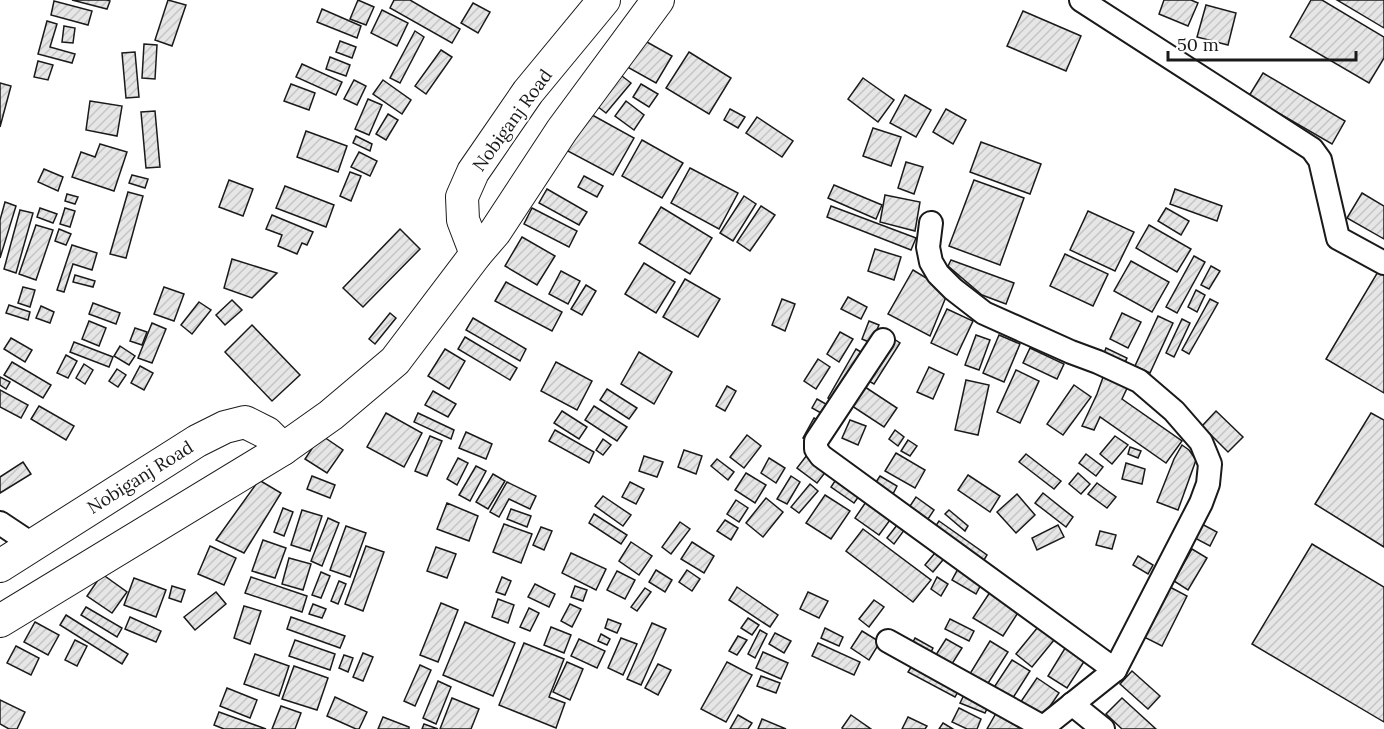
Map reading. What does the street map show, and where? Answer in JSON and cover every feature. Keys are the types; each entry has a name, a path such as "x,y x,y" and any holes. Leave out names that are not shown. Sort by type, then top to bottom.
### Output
{"main road":[{"name":"Nobiganj Road","path":"476,254 463,220 462,197 473,172 528,92 604,0"},
{"path":"0,621 283,449 331,415 395,361 495,232 562,130 651,10 614,0"},
{"name":"Nobiganj Road","path":"0,566 197,441 225,427 245,422 267,433 283,449"}],"street":[{"path":"1081,0 1312,149 1320,160 1338,238 1384,264"},
{"path":"888,641 1042,728 1115,669 1201,503 1208,484 1210,464 1201,442 1174,411 1139,381 984,313 953,289 938,274 931,262 928,247 931,223"},
{"path":"883,340 816,441 816,449 821,456 1115,669"},
{"path":"0,523 33,545"},
{"path":"1072,704 1102,729"}],"building":[{"path":"72,0 107,0 110,1 107,9"},
{"path":"168,0 186,5 172,46 155,40"},
{"path":"358,0 374,7 366,25 350,19"},
{"path":"394,0 410,0 460,29 452,43 390,8"},
{"path":"1164,0 1191,0 1198,3 1188,26 1159,14"},
{"path":"1311,0 1322,0 1384,37 1384,58 1369,83 1290,37"},
{"path":"1337,0 1384,0 1384,28"},
{"path":"54,1 92,11 88,25 51,15"},
{"path":"473,3 490,12 478,33 461,23"},
{"path":"1206,5 1236,13 1228,45 1197,37"},
{"path":"322,9 361,26 357,38 317,22"},
{"path":"382,10 408,23 397,46 371,33"},
{"path":"1023,11 1081,36 1066,71 1007,46"},
{"path":"47,21 57,24 50,47 75,54 72,63 38,54"},
{"path":"64,26 75,28 73,43 62,42"},
{"path":"415,31 424,37 400,83 390,78"},
{"path":"638,37 672,56 656,83 622,64"},
{"path":"340,41 356,47 352,58 336,52"},
{"path":"144,44 157,45 155,79 142,78"},
{"path":"441,50 452,57 426,94 415,86"},
{"path":"135,52 139,97 126,98 122,53"},
{"path":"689,52 731,78 709,114 666,88"},
{"path":"330,57 350,65 346,76 326,69"},
{"path":"38,61 53,65 48,80 34,77"},
{"path":"302,64 342,82 336,95 296,77"},
{"path":"618,73 631,83 606,113 593,103"},
{"path":"1263,73 1345,121 1332,144 1249,96"},
{"path":"863,78 894,100 878,122 848,99"},
{"path":"354,80 366,86 357,105 344,99"},
{"path":"383,80 411,100 402,114 373,94"},
{"path":"0,83 11,86 0,127"},
{"path":"291,84 315,93 309,110 284,101"},
{"path":"641,84 658,94 649,107 633,97"},
{"path":"905,95 931,110 916,137 890,123"},
{"path":"368,99 382,105 369,135 355,129"},
{"path":"90,101 122,106 117,136 86,130"},
{"path":"626,101 644,115 634,130 615,116"},
{"path":"730,109 745,117 738,128 724,120"},
{"path":"946,109 966,120 953,144 933,132"},
{"path":"155,111 160,167 146,168 141,112"},
{"path":"585,111 634,138 613,175 564,149"},
{"path":"388,114 398,120 386,140 376,134"},
{"path":"757,117 793,141 782,157 746,133"},
{"path":"873,128 901,137 891,166 863,156"},
{"path":"306,131 347,146 338,172 297,157"},
{"path":"356,136 372,144 370,151 353,143"},
{"path":"642,140 683,163 662,198 622,176"},
{"path":"981,142 1041,164 1030,194 970,172"},
{"path":"100,144 127,152 114,191 72,177 81,152 95,157"},
{"path":"359,152 377,161 370,176 351,167"},
{"path":"906,162 923,167 914,194 898,188"},
{"path":"690,168 738,193 719,229 671,203"},
{"path":"44,169 63,177 58,191 38,182"},
{"path":"350,172 361,176 351,201 340,196"},
{"path":"132,175 148,179 145,188 129,183"},
{"path":"584,176 603,186 597,197 578,187"},
{"path":"229,180 253,189 243,216 219,207"},
{"path":"974,180 1024,198 1000,265 949,246"},
{"path":"834,185 882,205 876,219 828,198"},
{"path":"285,186 334,205 326,227 276,208"},
{"path":"547,189 587,212 579,225 539,203"},
{"path":"1175,189 1222,206 1217,221 1170,204"},
{"path":"128,192 143,196 126,258 110,254"},
{"path":"1362,193 1384,206 1384,239 1347,218"},
{"path":"67,194 78,197 75,204 65,201"},
{"path":"885,195 920,202 915,231 880,222"},
{"path":"744,196 756,204 733,241 720,233"},
{"path":"5,202 16,206 0,258 0,220"},
{"path":"761,206 775,215 750,251 737,242"},
{"path":"831,206 916,238 911,250 827,217"},
{"path":"661,207 712,238 690,274 639,243"},
{"path":"40,208 57,214 53,223 37,217"},
{"path":"65,208 75,211 70,227 60,224"},
{"path":"532,208 577,231 569,247 524,224"},
{"path":"1166,208 1189,221 1181,235 1158,221"},
{"path":"20,210 33,213 16,273 4,269"},
{"path":"1088,211 1134,232 1115,271 1070,250"},
{"path":"272,215 313,232 307,245 302,243 297,254 278,246 282,235 266,229"},
{"path":"36,225 53,230 36,280 19,274"},
{"path":"1149,225 1191,249 1177,272 1136,248"},
{"path":"59,229 71,234 66,245 55,241"},
{"path":"400,229 420,249 363,307 343,288"},
{"path":"522,237 555,256 537,285 505,266"},
{"path":"72,245 97,253 92,270 73,264 64,292 57,290"},
{"path":"875,249 901,257 894,280 868,271"},
{"path":"1065,254 1108,274 1093,306 1050,286"},
{"path":"1194,256 1205,262 1177,313 1166,307"},
{"path":"232,259 277,273 252,298 224,288"},
{"path":"951,260 1014,283 1006,304 982,295 948,266"},
{"path":"1131,261 1169,282 1152,312 1114,291"},
{"path":"644,263 675,282 656,313 625,294"},
{"path":"1211,266 1220,271 1209,289 1201,285"},
{"path":"913,270 933,282 946,297 930,336 888,314"},
{"path":"1379,270 1384,273 1384,393 1326,359"},
{"path":"561,271 580,281 568,304 549,294"},
{"path":"75,275 95,281 93,287 73,282"},
{"path":"685,279 720,299 698,337 663,317"},
{"path":"506,282 562,312 552,331 495,301"},
{"path":"586,285 596,291 582,315 571,309"},
{"path":"23,287 35,290 30,307 18,303"},
{"path":"164,287 184,294 174,321 154,314"},
{"path":"1196,290 1205,295 1197,312 1188,307"},
{"path":"848,297 867,307 861,319 841,309"},
{"path":"782,299 795,304 785,331 772,325"},
{"path":"1210,299 1218,303 1189,354 1182,350"},
{"path":"232,300 242,310 225,325 216,315"},
{"path":"199,302 211,310 192,334 181,325"},
{"path":"93,303 120,313 116,324 89,314"},
{"path":"9,305 30,312 28,320 6,313"},
{"path":"41,306 54,312 50,323 36,318"},
{"path":"947,309 973,321 957,355 931,343"},
{"path":"390,313 396,318 375,344 369,339"},
{"path":"1122,313 1141,322 1128,348 1110,339"},
{"path":"1158,316 1173,323 1150,373 1135,366"},
{"path":"473,318 526,349 520,361 466,330"},
{"path":"1182,319 1190,323 1174,357 1166,353"},
{"path":"89,321 106,328 99,346 82,339"},
{"path":"869,321 879,325 871,343 862,339"},
{"path":"152,323 166,329 152,363 138,358"},
{"path":"252,325 300,375 272,401 225,352"},
{"path":"135,328 147,332 142,345 130,341"},
{"path":"840,332 853,339 839,362 827,354"},
{"path":"976,335 990,340 979,370 965,365"},
{"path":"999,335 1020,344 1004,382 983,373"},
{"path":"465,337 517,368 510,380 458,349"},
{"path":"891,337 900,343 874,384 865,379"},
{"path":"11,338 32,350 25,362 4,349"},
{"path":"74,342 113,357 109,367 70,352"},
{"path":"120,346 135,356 129,365 114,356"},
{"path":"1030,348 1064,364 1057,379 1023,363"},
{"path":"1106,348 1127,358 1124,365 1103,356"},
{"path":"445,349 465,361 449,389 428,376"},
{"path":"856,349 866,355 838,404 828,398"},
{"path":"639,352 672,372 654,404 621,384"},
{"path":"66,355 77,361 68,378 57,373"},
{"path":"818,359 830,367 816,389 804,381"},
{"path":"12,362 51,385 43,398 4,375"},
{"path":"556,362 592,381 577,410 541,391"},
{"path":"84,364 93,370 85,384 76,378"},
{"path":"140,366 153,373 144,390 131,383"},
{"path":"929,367 944,374 933,399 917,392"},
{"path":"117,369 126,375 118,387 109,381"},
{"path":"1106,369 1130,382 1122,399 1182,441 1166,463 1100,417 1094,430 1082,426"},
{"path":"1016,370 1039,381 1020,423 997,412"},
{"path":"0,377 10,382 6,389 0,385"},
{"path":"966,380 989,385 978,435 955,430"},
{"path":"862,385 897,408 884,427 849,404"},
{"path":"1074,385 1091,397 1063,435 1047,424"},
{"path":"727,386 736,391 725,411 716,406"},
{"path":"607,389 637,408 629,419 600,400"},
{"path":"0,390 28,405 21,418 0,407"},
{"path":"433,391 456,404 448,417 425,405"},
{"path":"817,399 833,408 828,417 812,408"},
{"path":"39,406 74,426 66,440 31,419"},
{"path":"594,406 627,427 617,441 585,420"},
{"path":"562,411 587,427 579,439 554,423"},
{"path":"1216,411 1243,437 1228,452 1202,426"},
{"path":"386,413 422,433 404,467 367,447"},
{"path":"418,413 454,430 451,439 414,422"},
{"path":"1371,413 1384,420 1384,547 1315,504"},
{"path":"814,418 823,423 812,443 803,438"},
{"path":"850,420 866,426 858,445 842,438"},
{"path":"555,430 594,452 589,463 549,441"},
{"path":"895,430 904,437 898,446 889,439"},
{"path":"466,432 492,444 486,459 459,448"},
{"path":"321,435 343,450 327,473 305,459"},
{"path":"747,435 761,446 744,468 730,457"},
{"path":"430,436 442,441 427,476 415,471"},
{"path":"1115,436 1128,445 1112,464 1100,454"},
{"path":"603,439 611,445 603,455 596,450"},
{"path":"908,440 917,446 910,456 901,451"},
{"path":"1182,445 1196,460 1178,510 1157,502"},
{"path":"1130,447 1141,451 1138,458 1128,454"},
{"path":"684,450 702,456 696,474 678,467"},
{"path":"896,453 925,470 915,488 885,471"},
{"path":"1026,454 1061,481 1054,489 1019,462"},
{"path":"1086,454 1103,467 1096,476 1079,463"},
{"path":"807,455 827,470 817,483 797,468"},
{"path":"644,456 663,462 657,477 639,471"},
{"path":"458,458 468,463 457,485 447,479"},
{"path":"769,458 785,468 776,483 761,473"},
{"path":"717,459 734,472 728,480 711,466"},
{"path":"23,462 31,474 0,493 0,477"},
{"path":"1126,463 1145,469 1142,484 1122,479"},
{"path":"476,466 486,471 470,501 459,495"},
{"path":"841,472 864,489 854,503 831,487"},
{"path":"746,473 766,485 755,503 735,490"},
{"path":"1078,473 1090,484 1081,494 1069,484"},
{"path":"493,474 505,481 488,509 476,502"},
{"path":"968,475 1000,496 990,512 958,490"},
{"path":"312,476 335,485 330,498 307,489"},
{"path":"791,476 800,482 787,504 777,499"},
{"path":"880,476 897,486 892,496 874,485"},
{"path":"259,480 281,493 244,553 216,540"},
{"path":"507,482 536,496 530,509 509,499 499,517 490,512"},
{"path":"630,482 644,489 636,504 622,497"},
{"path":"1097,483 1116,497 1107,508 1088,494"},
{"path":"810,484 818,491 799,513 791,507"},
{"path":"1043,493 1073,517 1066,527 1035,503"},
{"path":"1017,494 1035,515 1016,533 997,512"},
{"path":"825,495 850,511 831,539 806,523"},
{"path":"603,496 631,515 623,526 595,506"},
{"path":"916,497 934,510 926,522 908,509"},
{"path":"766,498 783,512 763,537 746,523"},
{"path":"868,499 893,516 879,535 855,518"},
{"path":"736,500 748,508 739,522 727,514"},
{"path":"447,503 478,516 469,541 437,529"},
{"path":"283,508 293,512 284,536 274,532"},
{"path":"511,509 531,516 527,527 507,519"},
{"path":"302,510 322,516 310,551 291,545"},
{"path":"949,510 968,526 965,531 945,514"},
{"path":"594,514 627,535 621,544 589,523"},
{"path":"328,518 339,523 322,566 311,561"},
{"path":"725,520 738,528 731,540 717,531"},
{"path":"901,520 908,525 894,544 887,538"},
{"path":"939,521 987,555 981,565 933,530"},
{"path":"680,522 690,529 671,554 662,547"},
{"path":"1198,522 1217,532 1210,546 1191,536"},
{"path":"504,524 532,534 521,563 493,552"},
{"path":"1058,525 1064,537 1037,550 1032,538"},
{"path":"346,526 366,533 350,577 330,570"},
{"path":"541,527 552,531 544,550 533,545"},
{"path":"863,529 931,580 913,602 846,551"},
{"path":"1100,531 1116,535 1112,549 1096,545"},
{"path":"263,540 286,548 275,578 252,571"},
{"path":"631,542 652,556 639,575 619,561"},
{"path":"692,542 714,556 704,573 681,559"},
{"path":"1312,544 1384,587 1384,722 1252,644"},
{"path":"210,546 236,558 224,585 198,574"},
{"path":"366,546 384,552 363,611 345,604"},
{"path":"436,547 456,554 447,578 427,571"},
{"path":"939,548 947,555 933,572 925,565"},
{"path":"1192,549 1207,558 1188,590 1174,581"},
{"path":"571,553 606,569 596,590 562,573"},
{"path":"1138,556 1153,565 1148,574 1133,565"},
{"path":"289,558 311,564 303,590 282,584"},
{"path":"960,565 984,579 976,594 952,580"},
{"path":"656,570 672,580 665,592 649,582"},
{"path":"687,570 700,579 692,591 679,582"},
{"path":"617,571 635,580 625,599 607,590"},
{"path":"321,572 330,576 321,598 312,595"},
{"path":"102,574 127,592 112,613 87,596"},
{"path":"251,577 307,596 302,612 245,593"},
{"path":"502,577 511,581 505,595 496,592"},
{"path":"937,577 948,584 941,596 931,589"},
{"path":"134,578 166,590 156,617 124,605"},
{"path":"339,581 346,584 338,604 331,601"},
{"path":"535,584 555,594 549,607 528,597"},
{"path":"172,586 185,590 181,602 169,598"},
{"path":"575,586 587,590 583,601 571,597"},
{"path":"1168,586 1187,596 1162,646 1142,636"},
{"path":"737,587 778,615 770,627 729,600"},
{"path":"645,588 651,592 637,611 631,607"},
{"path":"992,589 1021,608 1003,636 973,618"},
{"path":"216,592 226,604 195,630 184,617"},
{"path":"808,592 828,601 819,618 800,609"},
{"path":"498,599 514,605 508,623 492,617"},
{"path":"874,600 884,607 869,627 859,619"},
{"path":"441,603 458,610 438,662 420,655"},
{"path":"313,604 326,609 322,618 309,614"},
{"path":"570,604 581,609 572,627 561,621"},
{"path":"244,606 261,611 250,644 234,638"},
{"path":"86,607 122,628 117,637 81,615"},
{"path":"529,608 539,613 530,631 520,627"},
{"path":"66,615 128,654 122,664 60,625"},
{"path":"130,617 161,631 156,642 125,629"},
{"path":"291,617 345,636 340,648 287,629"},
{"path":"748,618 759,625 752,635 741,628"},
{"path":"608,619 621,624 617,633 605,628"},
{"path":"950,619 974,631 969,641 945,629"},
{"path":"35,622 59,635 48,655 24,642"},
{"path":"465,622 515,643 493,696 443,675"},
{"path":"652,623 666,629 641,685 627,679"},
{"path":"551,627 571,635 564,653 544,645"},
{"path":"1038,627 1054,640 1032,667 1016,654"},
{"path":"825,628 843,637 839,646 821,638"},
{"path":"760,630 767,634 755,658 748,654"},
{"path":"862,631 880,642 869,660 851,648"},
{"path":"775,633 791,641 784,653 769,644"},
{"path":"601,634 610,639 607,645 598,641"},
{"path":"738,636 747,640 737,655 729,651"},
{"path":"621,638 637,644 623,675 608,668"},
{"path":"915,638 933,648 929,656 911,646"},
{"path":"579,639 605,651 597,668 571,656"},
{"path":"946,639 962,648 950,667 934,658"},
{"path":"75,640 87,646 77,666 65,660"},
{"path":"295,640 335,654 330,670 289,656"},
{"path":"990,641 1008,652 985,688 968,677"},
{"path":"524,643 564,659 549,697 565,703 556,728 499,705"},
{"path":"818,643 860,662 854,675 812,656"},
{"path":"1067,645 1087,657 1067,688 1048,676"},
{"path":"16,646 39,658 31,675 7,663"},
{"path":"763,652 788,663 781,679 756,668"},
{"path":"363,653 373,657 363,681 353,677"},
{"path":"255,654 289,666 279,696 244,684"},
{"path":"344,655 353,658 348,672 339,668"},
{"path":"1012,660 1030,671 1009,704 991,692"},
{"path":"915,661 961,686 955,697 908,672"},
{"path":"567,662 583,669 570,700 553,692"},
{"path":"727,662 752,675 726,722 701,709"},
{"path":"658,664 671,670 658,695 645,688"},
{"path":"420,665 431,670 415,706 404,701"},
{"path":"294,666 328,678 317,710 282,699"},
{"path":"1132,671 1160,696 1148,709 1120,684"},
{"path":"761,676 780,683 776,693 757,686"},
{"path":"1037,678 1059,693 1042,718 1020,703"},
{"path":"438,681 451,687 436,724 423,718"},
{"path":"227,688 257,700 250,718 220,706"},
{"path":"966,691 990,702 985,713 960,703"},
{"path":"335,697 367,712 359,729 327,716"},
{"path":"452,698 479,709 471,729 440,729"},
{"path":"1122,698 1156,729 1122,729 1106,714"},
{"path":"0,700 25,712 17,729 9,729 0,724"},
{"path":"281,706 301,713 295,729 272,729"},
{"path":"959,708 981,719 977,729 967,729 952,722"},
{"path":"999,708 1028,729 987,729"},
{"path":"219,712 266,729 224,729 214,725"},
{"path":"738,715 752,723 748,729 730,729"},
{"path":"851,715 871,729 843,729"},
{"path":"383,717 409,727 409,729 378,729"},
{"path":"908,717 927,726 925,729 902,729"},
{"path":"762,719 786,729 758,729"},
{"path":"943,723 953,729 939,729"},
{"path":"424,724 438,729 422,729"}]}
